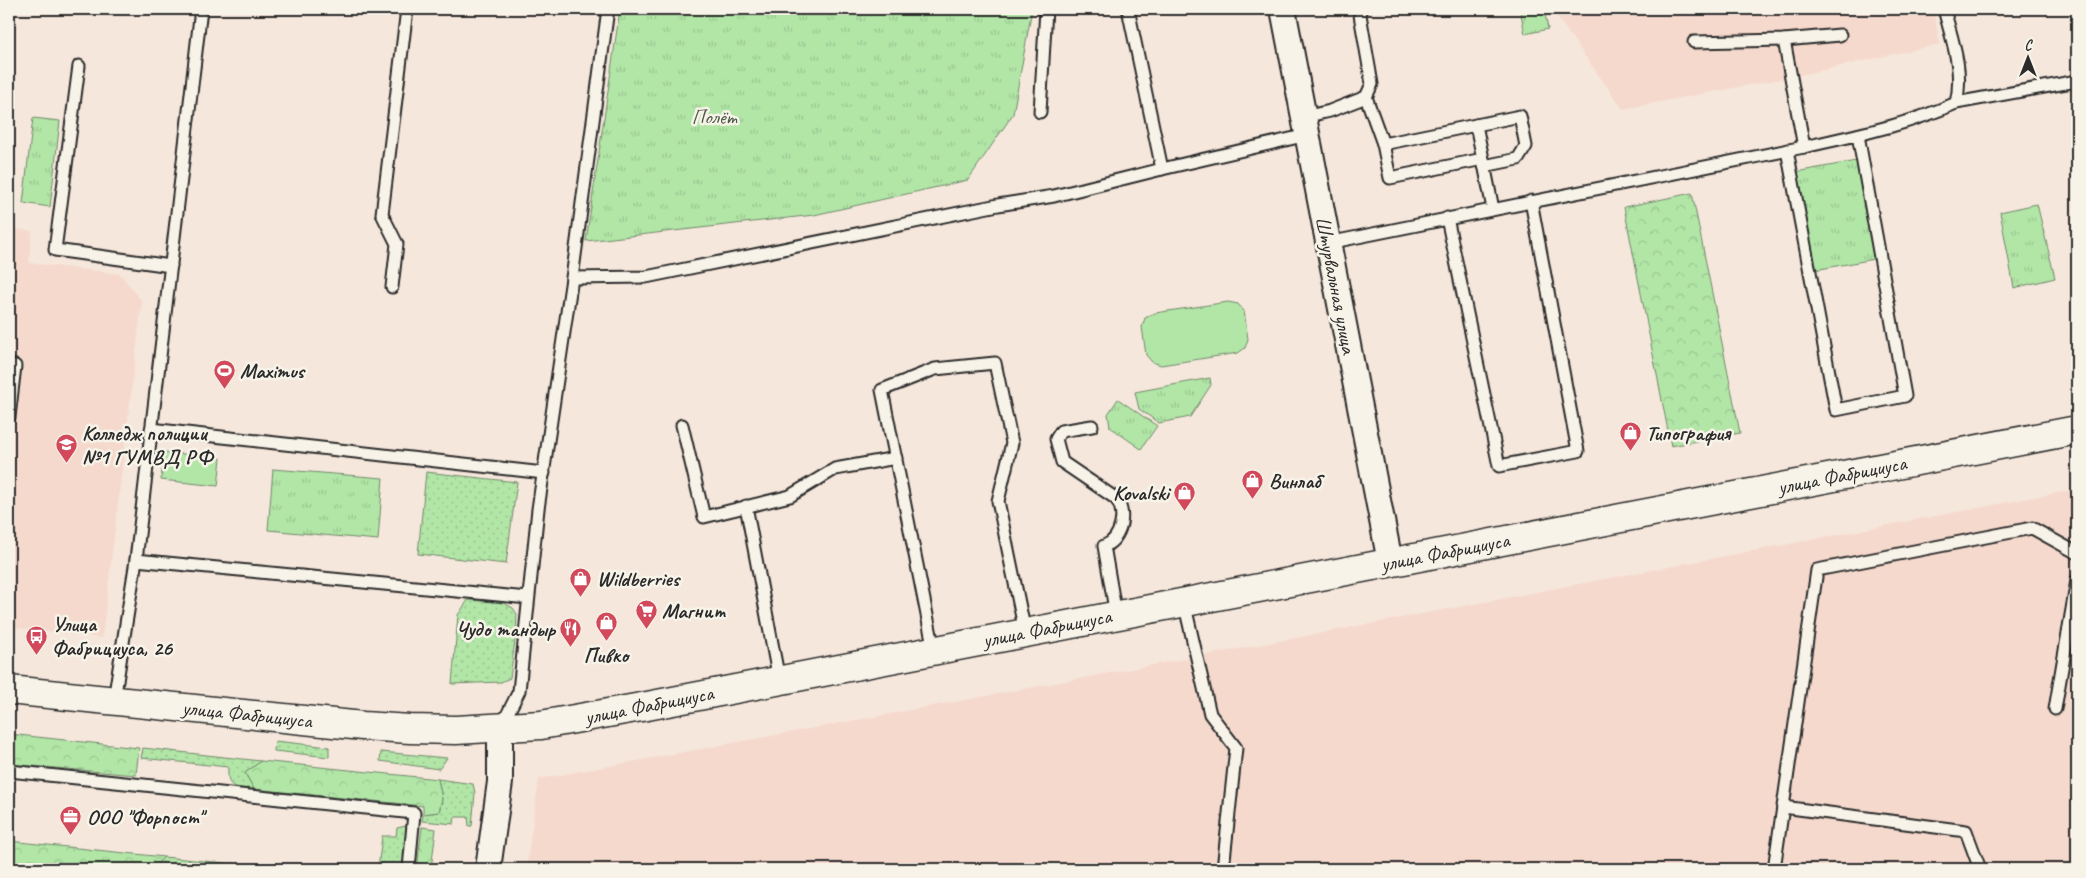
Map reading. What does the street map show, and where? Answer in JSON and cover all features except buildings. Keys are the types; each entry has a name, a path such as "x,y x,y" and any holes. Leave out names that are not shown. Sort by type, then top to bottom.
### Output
{"main road":[{"name":"улица Фабрициуса","path":"9,690 363,726 456,730 541,725 2077,430"}],"street":[{"name":"Штурвальная улица","path":"1283,9 1390,562"},
{"path":"488,869 500,782 500,728"}],"lane":[{"path":"114,700 136,560 201,9"},
{"path":"392,287 396,244 382,214 407,9"},
{"path":"500,728 519,691 528,598 544,474 608,9"},
{"path":"1040,112 1046,9"},
{"path":"1128,9 1162,169"},
{"path":"572,278 646,277 998,205 1054,196 1162,169 1306,126 1330,111 1366,97 1372,84 1358,9"},
{"path":"1944,9 1958,61 1960,86 1956,103"},
{"path":"1694,42 1784,40 1840,35"},
{"path":"1784,40 1804,147"},
{"path":"79,66 55,250 171,266"},
{"path":"1328,243 1804,147 1858,135 1932,114 1956,103 2077,81"},
{"path":"1366,97 1383,144 1390,178 1483,162 1518,159 1526,146 1520,116 1383,144"},
{"path":"1476,125 1493,209"},
{"path":"1787,150 1836,410 1905,396 1858,135"},
{"path":"1447,218 1499,466 1578,451 1531,201"},
{"path":"934,650 882,390 935,369 995,363 1012,443 998,501 1025,632"},
{"path":"9,365 15,366 9,417"},
{"path":"682,425 704,516 790,496 835,469 896,458"},
{"path":"1092,426 1061,431 1056,439 1062,462 1115,498 1119,504 1121,517 1119,532 1114,541 1104,546 1116,615"},
{"path":"151,429 544,474"},
{"path":"746,506 779,680"},
{"path":"1774,869 1817,570 2032,528 2077,553"},
{"path":"136,560 528,598"},
{"path":"2055,709 2077,580"},
{"path":"1184,602 1210,714 1236,748 1223,869"},
{"path":"9,771 414,813 409,869"},
{"path":"1783,807 1966,831 1980,869"}],"shaded area":[{"path":"1551,9 1933,9 1940,44 1791,77 1623,109"},
{"name":"Колледж полиции №1 ГУМВД РФ","path":"9,228 32,231 29,263 120,274 142,301 102,638 9,627"},
{"path":"2077,489 2077,869 526,869 539,779 1196,657"}],"green space":[{"name":"Полёт","path":"620,9 1032,9 1013,114 968,180 814,215 586,241"},
{"path":"1520,9 1544,9 1548,29 1525,34"},
{"path":"33,118 60,121 50,207 23,203"},
{"path":"1856,161 1874,259 1815,270 1796,172"},
{"path":"1692,193 1740,433 1671,446 1624,207"},
{"path":"2037,204 2055,278 2014,288 2000,212"},
{"path":"1228,302 1238,304 1244,311 1248,339 1245,348 1238,353 1161,365 1152,362 1146,355 1142,327 1145,318 1155,313"},
{"path":"1210,378 1211,385 1190,417 1159,423 1139,409 1135,392"},
{"path":"1118,399 1157,426 1141,449 1110,427 1108,414"},
{"path":"164,452 221,458 218,486 161,480"},
{"path":"273,469 383,478 378,540 268,530"},
{"path":"426,472 517,482 506,564 418,554"},
{"path":"468,600 504,603 513,608 517,614 510,678 501,682 452,684 458,615"},
{"path":"9,734 139,748 136,775 9,764"},
{"path":"275,741 329,747 329,757 274,751"},
{"path":"143,748 261,761 245,773 254,789 241,788 230,784 228,767 141,758"},
{"path":"381,752 447,758 439,769 380,761"},
{"path":"261,761 438,779 442,799 439,812 423,814 423,806 254,789 245,773"},
{"path":"438,779 473,784 475,793 472,826 469,826 468,817 455,817 454,824 422,821 423,814 439,812 442,799"},
{"path":"406,826 403,869 378,869 382,836 396,836 397,828"},
{"path":"422,827 436,829 431,869 417,869"},
{"path":"9,841 164,857 152,869 64,869 9,864"},
{"path":"164,857 285,869 152,869"}],"place":[{"name":"Maximus","path":"224,390"},
{"name":"Типография","path":"1630,452"},
{"name":"Колледж полиции №1 ГУМВД РФ","path":"66,464"},
{"name":"Винлаб","path":"1253,500"},
{"name":"Kovalski","path":"1185,512"},
{"name":"Wildberries","path":"581,598"},
{"name":"Магнит","path":"646,630"},
{"name":"Пивко","path":"606,642"},
{"name":"Чудо тандыр","path":"571,648"},
{"name":"Улица Фабрициуса, 26","path":"36,655"},
{"name":"ООО \"Форпост\"","path":"71,836"}]}
